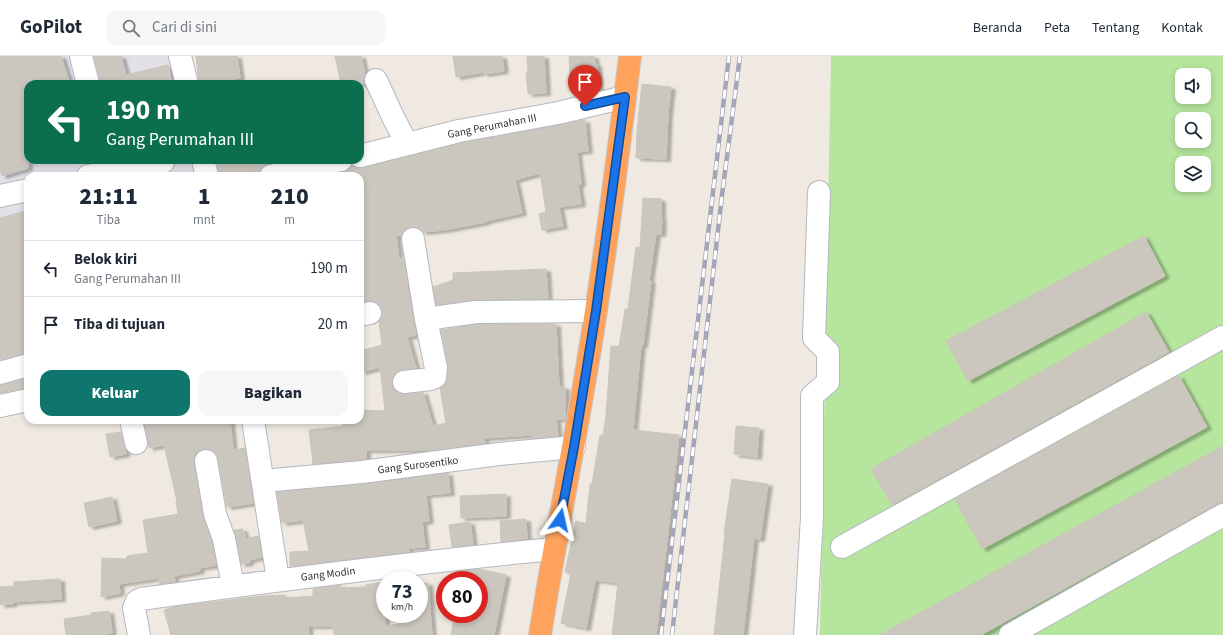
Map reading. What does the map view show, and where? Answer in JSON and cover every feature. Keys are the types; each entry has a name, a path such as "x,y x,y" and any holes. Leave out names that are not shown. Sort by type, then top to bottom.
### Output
{"highway":[{"path":"540,635 554,549 574,447 596,311 630,56"}],"street":[{"path":"81,56 87,80"},
{"path":"180,56 185,80"},
{"path":"376,80 407,144"},
{"name":"Gang Perumahan III","path":"364,155 459,131 558,113 625,97"},
{"path":"96,172 110,165 128,164"},
{"path":"289,172 324,164"},
{"path":"0,196 24,191"},
{"path":"805,635 812,517 812,396 828,382 828,353 814,338 819,192"},
{"path":"404,382 431,379 435,377 436,368 426,319 413,238"},
{"path":"426,319 476,312 596,311"},
{"path":"842,547 1223,337"},
{"path":"0,373 24,366"},
{"path":"0,406 24,401"},
{"path":"132,424 136,443"},
{"path":"254,424 278,580"},
{"name":"Gang Surosentiko","path":"263,481 362,472 499,454 574,447"},
{"path":"206,461 215,514 224,539 233,586"},
{"path":"1010,635 1223,515"},
{"name":"Gang Modin","path":"139,635 134,608 137,601 278,580 476,556 554,549"}],"shaded area":[{"path":"0,56 173,56 179,80 24,80 24,164 199,164 201,172 24,172 24,382 0,389"}],"green space":[{"path":"831,56 1223,56 1223,635 820,635"}],"building":[{"path":"0,56 61,56 69,80 24,80 24,164 28,164 28,168 2,176 0,169"},
{"path":"94,56 121,56 126,75 168,65 171,80 100,80"},
{"path":"196,56 237,56 240,78 226,80 199,80"},
{"path":"335,56 361,56 364,70 364,80 340,80"},
{"path":"453,56 502,56 504,71 484,74 484,72 456,77"},
{"path":"527,56 544,56 546,93 528,94 526,73 528,73"},
{"path":"569,56 594,56 595,64 597,64 599,89 571,91"},
{"path":"642,84 671,87 666,159 636,158"},
{"path":"585,120 588,151 577,152 581,184 578,185 581,204 559,207 563,226 542,230 539,214 546,212 540,173 515,180 522,213 444,230 423,232 418,228 411,227 405,230 401,235 396,236 399,259 403,258 416,335 407,337 416,368 396,372 392,383 394,390 405,394 423,392 433,426 446,423 440,388 445,384 447,379 448,366 441,330 477,324 556,324 559,387 565,387 565,419 556,419 558,436 532,438 532,435 484,438 485,443 432,450 366,450 366,459 313,464 309,430 343,426 343,424 364,424 364,410 385,411 380,367 364,371 364,350 382,345 379,321 382,317 382,311 380,305 374,301 364,302 364,172 344,172 352,165 357,168 363,168 462,143"},
{"path":"216,164 268,164 259,172 255,172 255,170 246,172 218,172"},
{"path":"643,198 661,199 662,218 661,234 656,234 649,281 651,281 643,345 641,345 633,430 679,435 656,635 612,635 618,583 595,580 586,628 561,623 571,574 565,572 576,521 586,524 590,484 592,484 600,435 603,436 611,346 619,347 625,309 628,309 636,247 640,248"},
{"path":"24,211 24,354 0,360 0,218"},
{"path":"1144,236 1165,276 968,381 946,341"},
{"path":"546,269 548,299 476,300 436,305 433,287 453,280 453,273"},
{"path":"1146,312 1169,352 892,505 871,469"},
{"path":"1179,376 1207,427 982,549 955,499"},
{"path":"24,379 24,389 0,393 0,385"},
{"path":"145,424 230,424 233,450 245,448 253,503 227,507 216,453 210,449 198,451 194,456 194,463 203,516 212,542 216,565 199,568 200,571 174,576 175,582 160,584 158,578 119,584 120,593 101,597 102,558 127,559 127,556 148,553 143,520 178,514 177,501 164,445 149,448"},
{"path":"736,426 759,428 757,457 734,454"},
{"path":"121,432 126,454 110,457 106,434"},
{"path":"1223,446 1222,503 1217,504 981,635 880,635"},
{"path":"448,473 450,493 426,495 429,521 422,522 425,547 408,548 409,552 290,566 290,552 309,551 303,520 282,523 277,492 363,484"},
{"path":"732,479 768,484 760,539 754,538 743,635 714,635 724,534"},
{"path":"506,494 506,516 461,518 460,496"},
{"path":"112,497 117,521 89,527 84,503"},
{"path":"526,519 527,539 501,542 500,521"},
{"path":"470,522 473,545 452,547 449,525"},
{"path":"243,529 245,539 258,536 262,557 249,560 249,563 241,564 234,530"},
{"path":"479,569 488,571 463,571"},
{"path":"488,571 506,575 494,635 451,635 453,623 488,623"},
{"path":"60,579 61,599 12,602 13,604 0,605 0,587 14,586 14,582"},
{"path":"376,583 376,623 385,623 385,626 404,623 428,623 428,583 432,635 334,635 333,626 308,626 309,635 171,635 164,610 173,607 262,596 285,595 285,598 313,596 313,589 340,585 340,588 366,587 366,585"},
{"path":"109,611 112,633 99,635 66,635 64,619"}],"railway":[{"path":"661,635 729,56"},
{"path":"672,635 722,195 740,56"}],"route":[{"path":"560,520 574,447 596,311 625,97 585,106"}]}
